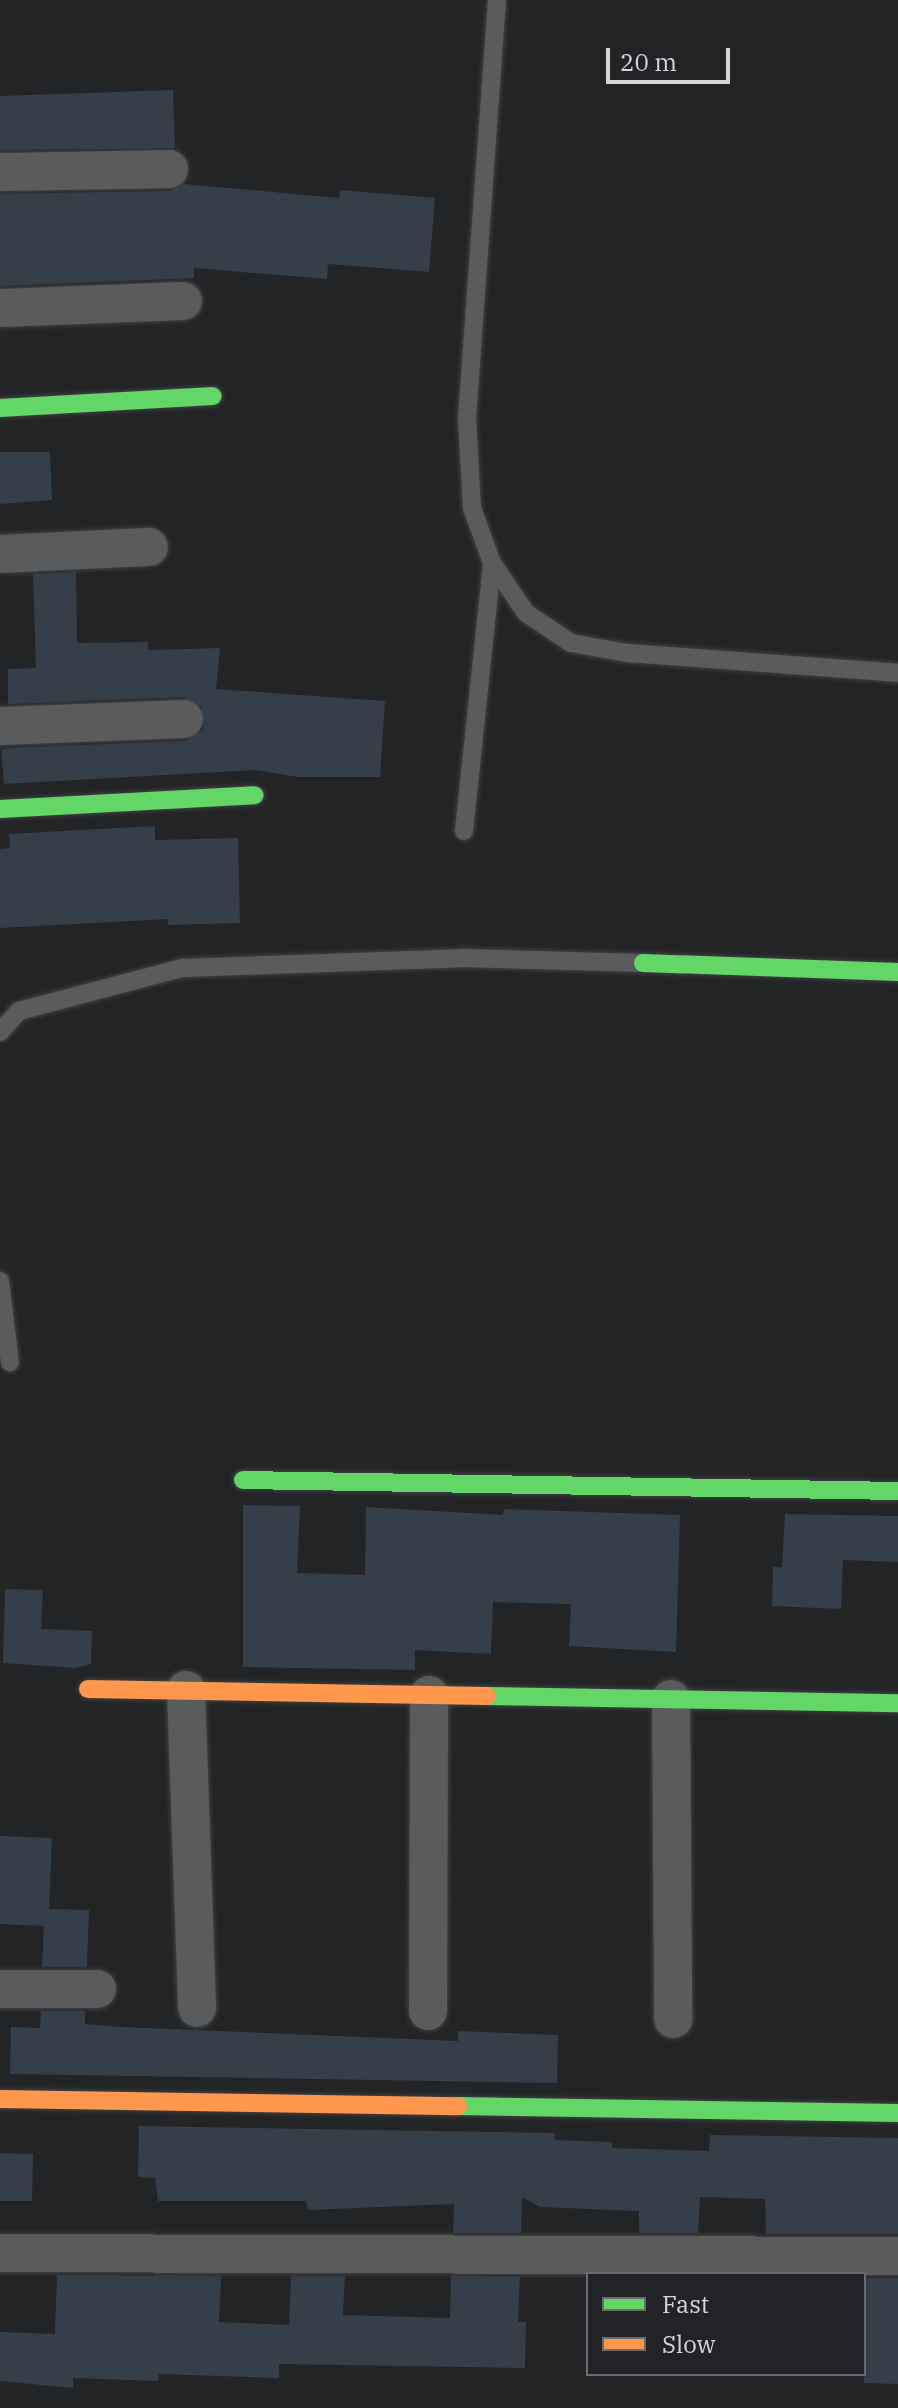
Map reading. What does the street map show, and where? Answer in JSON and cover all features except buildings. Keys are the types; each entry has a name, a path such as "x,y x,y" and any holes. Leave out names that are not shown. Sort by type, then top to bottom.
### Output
{"street":[{"path":"0,172 169,169"},
{"path":"0,308 183,301"},
{"path":"0,408 213,396"},
{"path":"0,554 149,547"},
{"path":"0,726 184,719"},
{"path":"0,809 255,795"},
{"path":"643,963 898,972"},
{"path":"243,1480 898,1491"},
{"path":"88,1689 898,1703"},
{"path":"186,1690 197,2008"},
{"path":"428,2011 429,1695"},
{"path":"671,1699 673,2019"},
{"path":"0,1989 97,1989"},
{"path":"0,2099 898,2113"},
{"path":"0,2253 898,2256"}],"lane":[{"path":"497,0 467,418 472,508 492,563 526,613 571,643 627,653 898,673"},
{"path":"464,831 492,563"},
{"path":"0,1032 19,1011 182,968 462,958 643,963"},
{"path":"0,1281 10,1362"}],"traffic: fast":[{"path":"0,408 213,396"},
{"path":"0,809 255,795"},
{"path":"643,963 898,972"},
{"path":"243,1480 898,1491"},
{"path":"487,1696 898,1703"},
{"path":"458,2106 898,2113"}],"traffic: slow":[{"path":"88,1689 487,1696"},
{"path":"0,2099 458,2106"}]}
